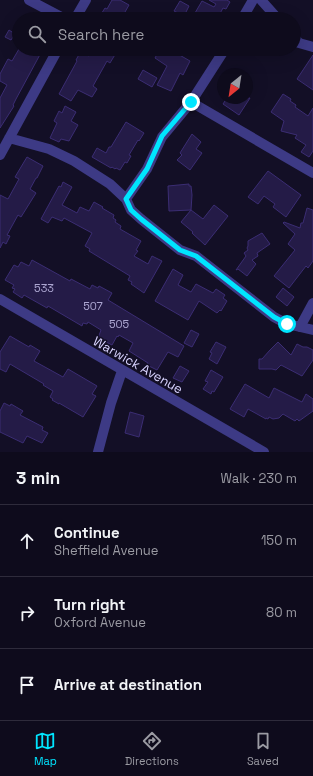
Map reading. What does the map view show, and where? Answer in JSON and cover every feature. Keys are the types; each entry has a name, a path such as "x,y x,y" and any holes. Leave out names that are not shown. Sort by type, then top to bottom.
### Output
{"street":[{"path":"29,0 52,12"},
{"path":"79,12 86,0"},
{"path":"246,12 253,0"},
{"path":"261,0 272,12"},
{"path":"301,44 313,47"},
{"path":"0,156 54,56"},
{"path":"126,199 147,169 162,136 191,102 221,56"},
{"path":"191,102 313,173"},
{"path":"10,138 49,149 74,161 110,184 126,199 131,210 180,250 196,256 274,317 287,324 313,330"},
{"name":"Warwick Avenue","path":"0,299 264,452"},
{"path":"300,327 313,303"},
{"path":"98,452 111,403 122,370"}],"building":[{"path":"112,0 120,0 129,5 125,12 102,12 105,8 107,9"},
{"path":"209,0 227,0 230,2 226,9 223,8 221,12 196,12 202,1 214,7 216,4"},
{"path":"180,1 189,6 186,12 174,11"},
{"path":"9,30 12,32 11,40 5,37"},
{"path":"313,55 313,90 297,79"},
{"path":"15,56 39,56 16,99 13,105 14,106 0,128 0,98 7,85 0,81 0,74 8,59 12,61"},
{"path":"78,56 114,56 110,63 107,61 93,86 97,89 92,97 78,90 71,101 59,94 77,61 76,60"},
{"path":"156,56 181,56 190,61 183,75 180,73 171,91 157,85 167,66 155,58"},
{"path":"143,70 157,78 152,87 138,79"},
{"path":"283,94 291,99 290,101 296,105 295,107 308,116 313,108 313,151 309,157 301,152 306,145 295,138 297,135 281,131 284,121 271,112"},
{"path":"223,104 246,104 239,115"},
{"path":"65,106 76,112 71,121 78,125 69,141 61,139 59,142 50,138 57,123 54,121 59,111 62,113"},
{"path":"126,122 144,133 129,155 131,156 127,163 125,162 120,170 111,168 92,157 97,148 106,153"},
{"path":"192,134 201,142 196,149 202,153 190,170 177,160 182,155 180,153"},
{"path":"27,157 43,166 30,189 36,193 21,217 18,215 7,235 10,236 6,244 3,242 0,248 0,195 8,199 19,179 15,177"},
{"path":"268,171 301,195 286,217 273,207 275,204 264,196 258,204 248,197"},
{"path":"63,182 72,187 62,205 77,213 80,207 89,211 94,202 103,207 102,208 114,215 113,218 116,220 115,222 121,226 120,229 141,241 136,250 138,251 134,256 148,264 152,256 162,261 144,293 131,284 132,282 128,280 130,276 89,251 90,249 85,246 92,233 64,218 62,221 52,217 48,223 41,219 59,186 61,187"},
{"path":"189,184 189,186 191,186 192,195 191,210 169,211 168,186"},
{"path":"214,205 228,216 205,245 181,222 191,210 203,219"},
{"path":"307,208 313,210 313,261 308,268 306,266 289,288 274,276 295,250 288,244 295,234 283,223 284,222 300,228"},
{"path":"262,233 270,244 257,253 258,256 252,260 256,264 247,276 238,269 236,270 246,256 244,253 248,250 248,241"},
{"path":"32,260 70,281 71,279 90,289 92,285 98,288 99,286 112,293 108,300 184,346 178,357 168,352 157,370 147,365 148,363 129,351 133,343 119,335 112,345 98,338 101,330 88,322 87,324 83,323 82,326 48,306 47,308 24,295 22,298 13,292 15,289 12,288 14,285 5,280 14,265 18,267 21,262 29,266"},
{"path":"173,269 183,275 178,285 191,292 196,284 213,293 216,289 225,295 223,298 227,301 221,311 220,310 217,313 199,301 188,320 155,301"},
{"path":"283,288 294,297 287,306 276,297"},
{"path":"191,330 199,334 192,347 184,343"},
{"path":"10,336 29,347 30,345 40,351 34,361 63,377 68,369 97,386 92,394 96,396 83,417 52,400 53,399 50,397 53,391 10,364 6,372 0,369 0,352"},
{"path":"216,342 226,347 217,364 209,359 212,353 210,352"},
{"path":"278,342 291,355 297,344 313,350 313,360 302,376 281,365 276,370 259,369 259,359 262,359"},
{"path":"180,366 189,371 182,382 173,378"},
{"path":"211,370 223,377 214,392 212,391 211,394 203,389 208,382 205,381"},
{"path":"245,384 269,398 274,388 302,402 306,394 313,399 313,411 299,421 297,419 295,421 283,414 279,418 273,419 269,417 266,419 248,409 244,417 230,409"},
{"path":"4,403 10,406 11,404 23,411 20,415 43,427 42,430 48,433 42,443 27,436 23,443 0,432 0,411"},
{"path":"130,412 144,416 139,437 125,433"}],"route":[{"path":"191,102 162,136 147,169 126,199 131,210 180,250 196,256 274,317 287,324"}]}
